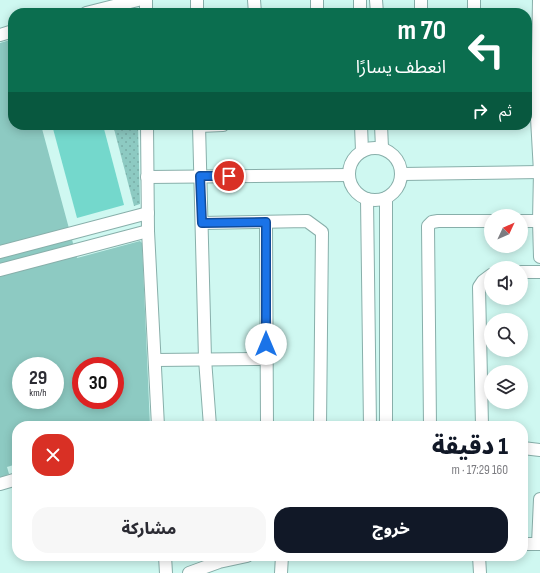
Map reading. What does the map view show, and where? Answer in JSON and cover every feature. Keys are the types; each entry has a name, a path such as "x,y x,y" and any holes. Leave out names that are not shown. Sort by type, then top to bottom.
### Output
{"street":[{"path":"106,8 138,0"},
{"path":"539,0 532,76 532,118 540,172 538,221 540,257"},
{"path":"147,130 148,231 158,421"},
{"path":"199,130 205,360 210,421"},
{"path":"361,130 362,151"},
{"path":"381,130 382,148"},
{"path":"372,147 382,148 390,152 400,165 402,174 400,184 394,192 386,198 377,200 366,199 358,194 352,185 349,175 349,168 352,161 362,151 372,147"},
{"path":"402,174 540,172"},
{"path":"147,177 349,175"},
{"path":"386,198 386,421"},
{"path":"366,199 370,421"},
{"path":"0,252 148,213"},
{"path":"202,223 307,220 322,232 320,421"},
{"path":"430,421 428,226 432,222 438,221 484,221"},
{"path":"528,221 538,221"},
{"path":"266,222 267,421"},
{"path":"0,270 148,231"},
{"path":"528,272 540,272"},
{"path":"482,421 479,287 484,280"},
{"path":"155,360 266,359"},
{"path":"528,449 540,450"},
{"path":"0,484 12,480"},
{"path":"528,544 539,544 540,499"},
{"path":"165,561 166,573"},
{"path":"189,573 215,561"},
{"path":"281,573 282,561"},
{"path":"479,561 480,573"}],"shaded area":[{"path":"8,41 8,130 42,130 77,258 140,241 142,243 150,421 12,421 12,466 7,467 9,474 0,478 0,43"},
{"path":"114,130 138,130 140,204 134,206"}],"building":[{"path":"53,130 104,130 124,205 77,218"}],"route":[{"path":"229,176 200,176 202,223 266,222 266,344"}]}
